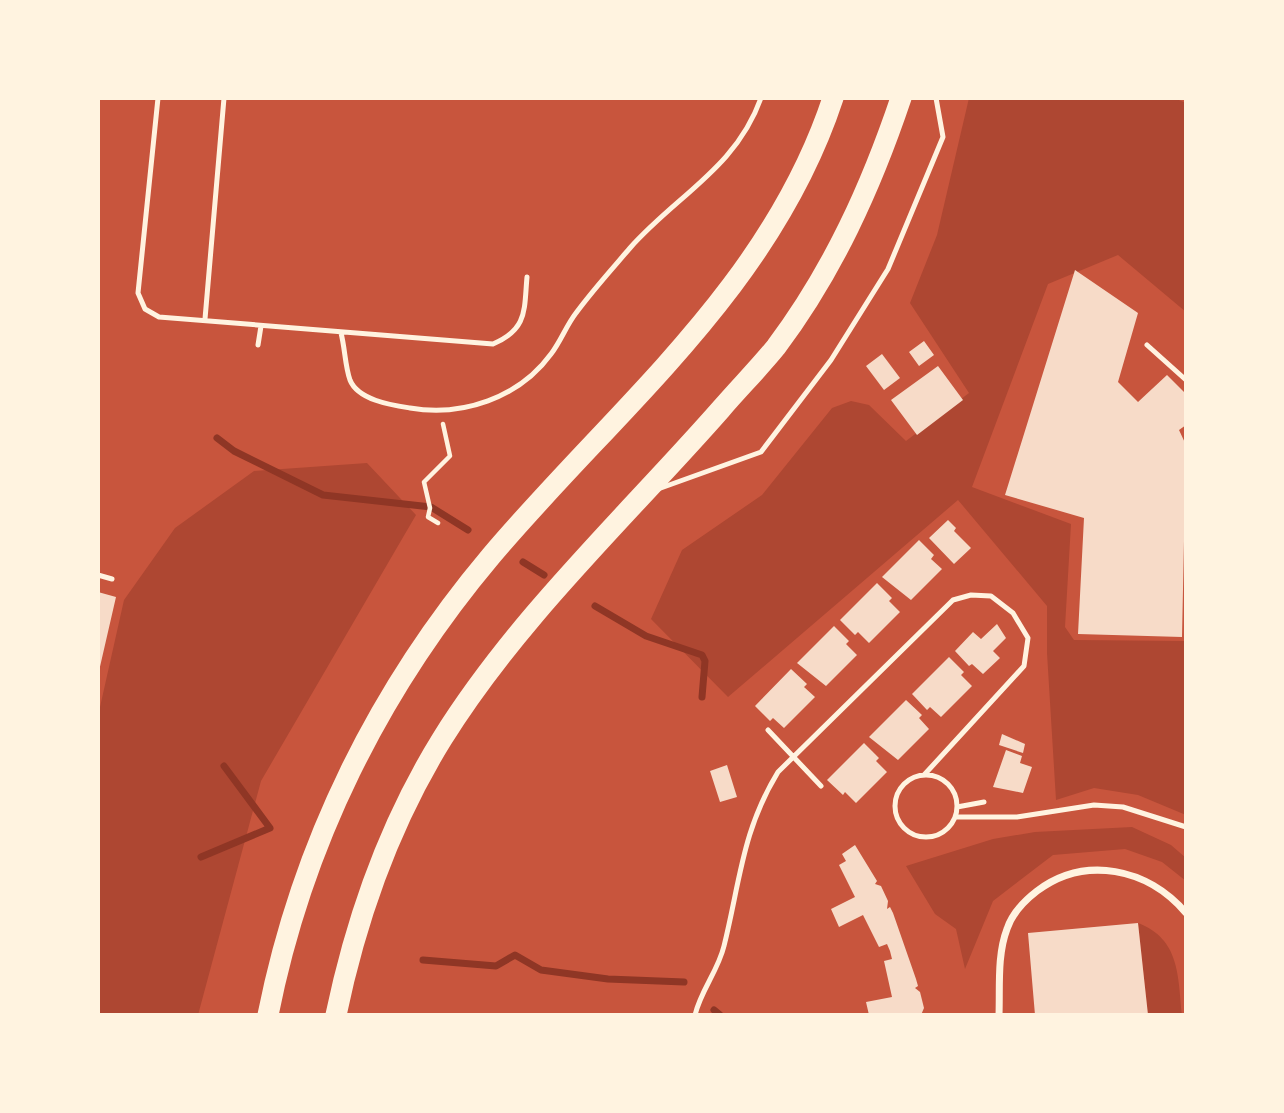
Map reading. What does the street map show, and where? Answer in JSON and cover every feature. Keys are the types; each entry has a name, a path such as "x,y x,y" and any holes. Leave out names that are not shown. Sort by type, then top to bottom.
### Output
{"highway":[{"path":"268,1015 291,917 320,836 357,756 407,669 493,554 678,353 738,280 789,197 832,98"},
{"path":"336,1015 356,937 379,867 417,782 443,738 499,660 561,585 648,493 776,347 822,277 857,215 901,98"}],"street":[{"path":"999,1015 1001,954 1007,929 1028,898 1045,886 1077,871 1122,872 1157,887 1186,913"}],"lane":[{"path":"158,98 138,293 145,310 159,317 493,344 513,332 523,320 527,277"},
{"path":"205,320 224,98"},
{"path":"341,333 351,381 360,393 389,405 440,412 460,410 505,393 530,377 551,354 574,314 631,247 728,158 755,116 761,98"},
{"path":"648,493 761,452 831,360 888,269 943,137 936,98"},
{"path":"258,345 261,326"},
{"path":"1147,345 1186,380"},
{"path":"98,575 112,579"},
{"path":"695,1015 699,998 717,968 738,867 765,794 794,756 953,600 971,595 991,596 1013,613 1028,638 1024,666 924,775 905,783 899,791 895,800 898,821 913,834 933,837 950,826 957,807 951,787 944,780 924,775"},
{"path":"768,730 821,786"},
{"path":"957,807 984,802"},
{"path":"955,817 1017,817 1094,805 1123,807 1186,827"}],"path":[{"path":"438,523 428,517 430,509 424,482 450,456 442,419"}],"shaded area":[{"path":"969,98 1174,98 1186,103 1186,312 1118,255 1048,284 972,487 1071,524 1065,627 1074,640 1186,641 1186,815 1138,795 1094,788 1056,800 1047,653 1047,606 958,500 728,697 651,619 682,550 762,495 832,408 851,401 869,405 906,441 969,393 910,303 937,235"},
{"path":"367,463 416,515 261,781 198,1015 98,1015 98,716 124,600 175,528 254,471"},
{"path":"1132,827 1171,845 1186,858 1186,881 1162,862 1125,849 1053,855 993,901 965,969 956,929 935,914 906,866 993,839 1035,832"},
{"path":"1138,923 1152,930 1169,949 1177,973 1182,1015 1148,1015"}],"building":[{"path":"1075,270 1138,313 1118,382 1138,402 1167,375 1186,394 1186,425 1179,430 1186,445 1182,637 1078,634 1084,518 1005,495"},
{"path":"924,341 934,355 919,366 909,352"},
{"path":"882,354 900,378 884,390 866,366"},
{"path":"938,366 963,400 917,435 891,400"},
{"path":"948,520 956,528 954,531 971,548 954,564 929,538"},
{"path":"919,540 934,555 931,559 942,569 911,600 882,577"},
{"path":"877,583 892,598 889,601 900,612 869,643 858,632 855,635 840,620"},
{"path":"98,592 116,597 99,671 98,671"},
{"path":"997,624 1006,638 993,651 1000,658 983,674 972,664 969,666 955,651 973,632 981,639"},
{"path":"834,626 849,641 846,644 857,655 826,686 797,663"},
{"path":"949,657 964,672 961,675 972,686 941,717 930,707 927,710 912,694"},
{"path":"791,669 807,684 804,687 815,697 784,728 773,718 770,721 755,706"},
{"path":"906,700 922,715 919,718 929,729 898,760 869,737"},
{"path":"1002,734 1025,744 1023,753 999,745"},
{"path":"864,743 879,758 876,761 887,772 856,803 827,780"},
{"path":"1006,750 1022,756 1020,763 1032,767 1023,793 993,787"},
{"path":"727,765 737,797 720,802 710,771"},
{"path":"855,845 877,881 875,884 881,886 888,901 887,909 890,907 893,913 916,979 918,986 915,988 920,992 924,1008 921,1015 869,1015 866,1002 892,997 884,961 892,959 890,951 887,944 879,947 863,915 839,927 831,909 855,897 839,865 846,861 842,854"},
{"path":"1138,923 1148,1015 1035,1015 1028,933"}],"waterway":[{"path":"217,438 234,451 323,495 431,507 468,530"},
{"path":"523,562 544,575"},
{"path":"595,606 646,636 702,655 705,661 702,697"},
{"path":"201,857 270,828 224,766"},
{"path":"423,960 496,966 515,955 541,970 608,979 684,982"},
{"path":"714,1010 720,1015"}]}
